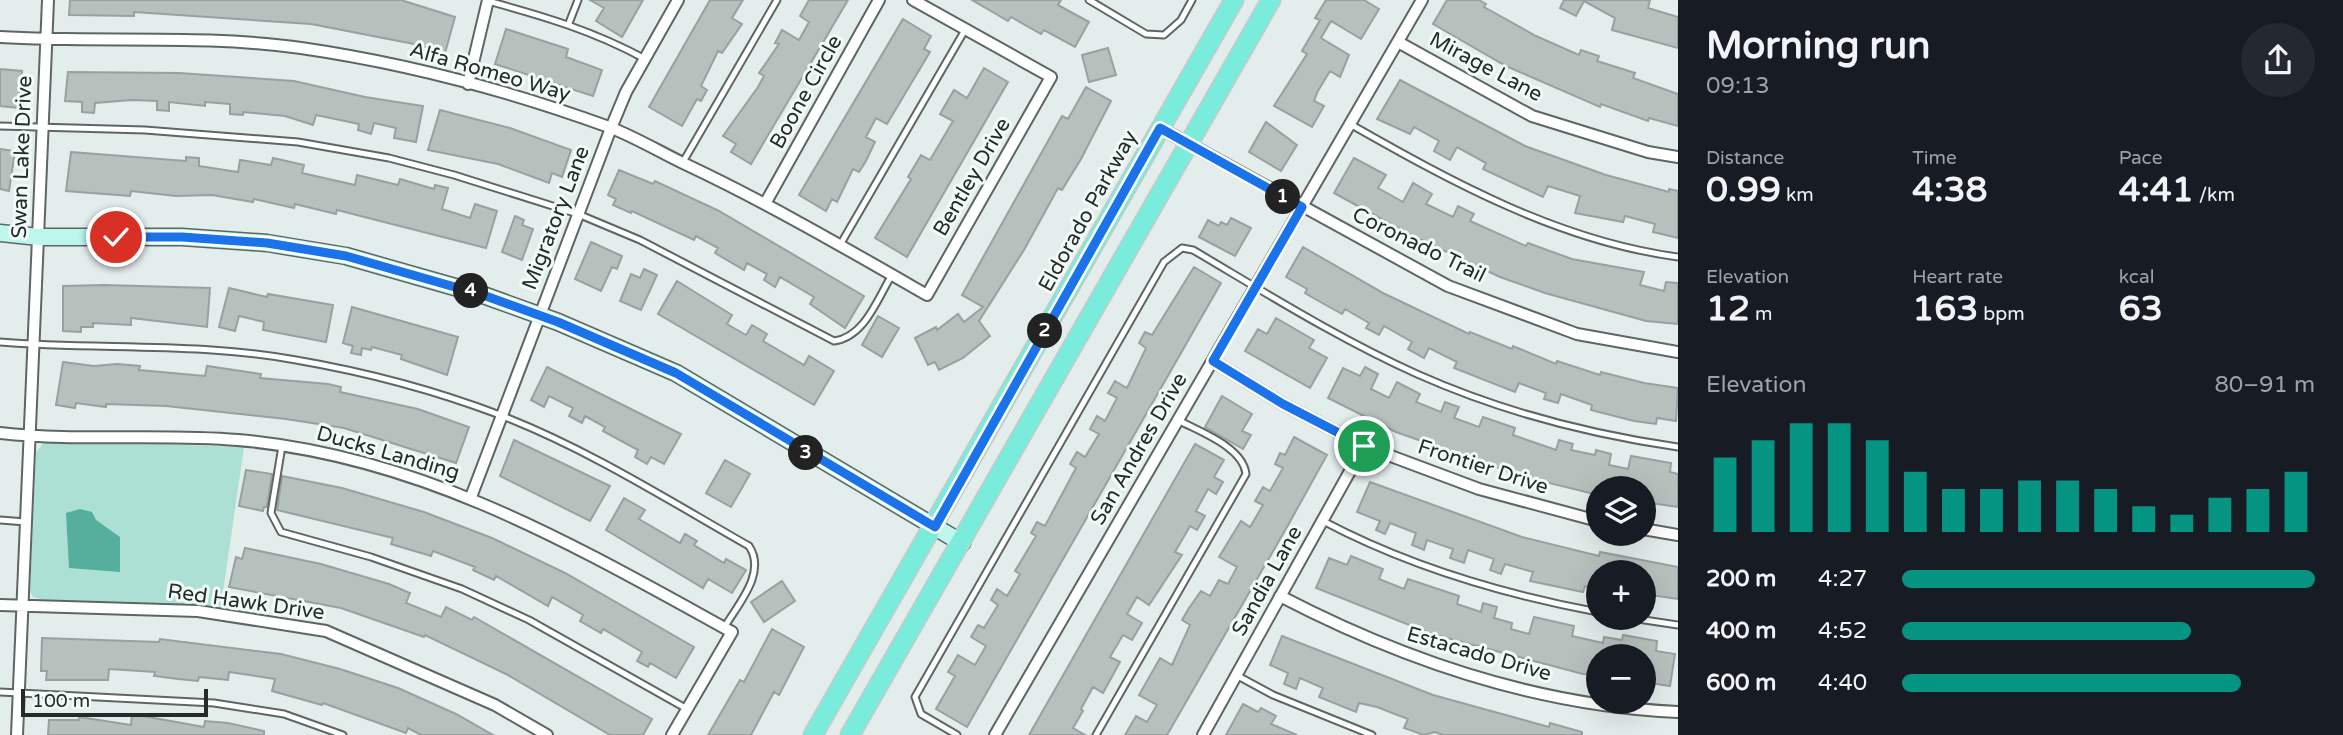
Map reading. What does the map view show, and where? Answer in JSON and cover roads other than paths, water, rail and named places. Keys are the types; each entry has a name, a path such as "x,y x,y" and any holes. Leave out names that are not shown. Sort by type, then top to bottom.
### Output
{"main road":[{"name":"Eldorado Parkway","path":"813,735 935,527 1234,0"},
{"path":"850,735 1271,0"}],"street":[{"name":"Swan Lake Drive","path":"17,735 48,0"},
{"path":"468,84 487,0"},
{"name":"Migratory Lane","path":"471,496 611,128 678,0"},
{"name":"Boone Circle","path":"766,202 879,0"},
{"path":"913,0 965,29"},
{"name":"San Andres Drive","path":"995,735 1422,0"},
{"name":"Bentley Drive","path":"927,295 1051,77 965,29"},
{"name":"Alfa Romeo Way","path":"0,37 47,40 193,40 300,48 399,66 468,84 611,128 766,202 927,295"},
{"name":"Mirage Lane","path":"1398,42 1532,116 1648,152 1678,157"},
{"name":"Coronado Trail","path":"1160,128 1448,286 1577,334 1678,352"},
{"path":"0,233 38,237 182,237 267,243 346,256 397,269 540,315 676,373 962,543"},
{"name":"Frontier Drive","path":"1213,361 1283,404 1364,446 1479,489 1586,518"},
{"name":"Ducks Landing","path":"0,433 30,436 238,439 327,452 471,496 556,535 728,630"},
{"name":"Sandia Lane","path":"1203,735 1364,446"},
{"path":"1656,531 1678,535"},
{"name":"Estacado Drive","path":"1280,596 1345,629 1437,666 1542,694 1678,712"},
{"name":"Red Hawk Drive","path":"0,605 198,611 327,631 495,705 547,735"},
{"path":"672,735 728,630"}],"lane":[{"path":"487,0 569,23 606,37 645,59"},
{"path":"569,23 578,0"},
{"path":"683,162 777,0"},
{"path":"1089,0 1146,34 1164,35 1181,20 1192,0"},
{"path":"840,245 965,29"},
{"path":"1350,124 1446,179 1512,209 1589,236 1678,257"},
{"path":"0,126 145,130 298,142 389,158 454,174 578,214 700,269 834,341 852,336 857,331 892,275"},
{"path":"957,735 921,715 915,697 1164,262 1176,250 1193,250 1255,287 1417,374 1488,402 1579,429 1678,447"},
{"path":"0,342 193,349 294,359 409,384 502,416 604,463 748,546 754,554 754,576 728,630"},
{"path":"1096,735 1246,474 1245,465 1234,452 1178,419"},
{"path":"282,446 271,513 281,532 371,556 462,589 529,620 687,709"},
{"path":"0,520 26,522"},
{"path":"1322,521 1353,537 1473,585 1586,609"},
{"path":"1656,622 1678,625"},
{"path":"1236,675 1273,695 1372,735"},
{"path":"0,692 214,703 284,714 343,735"}]}
